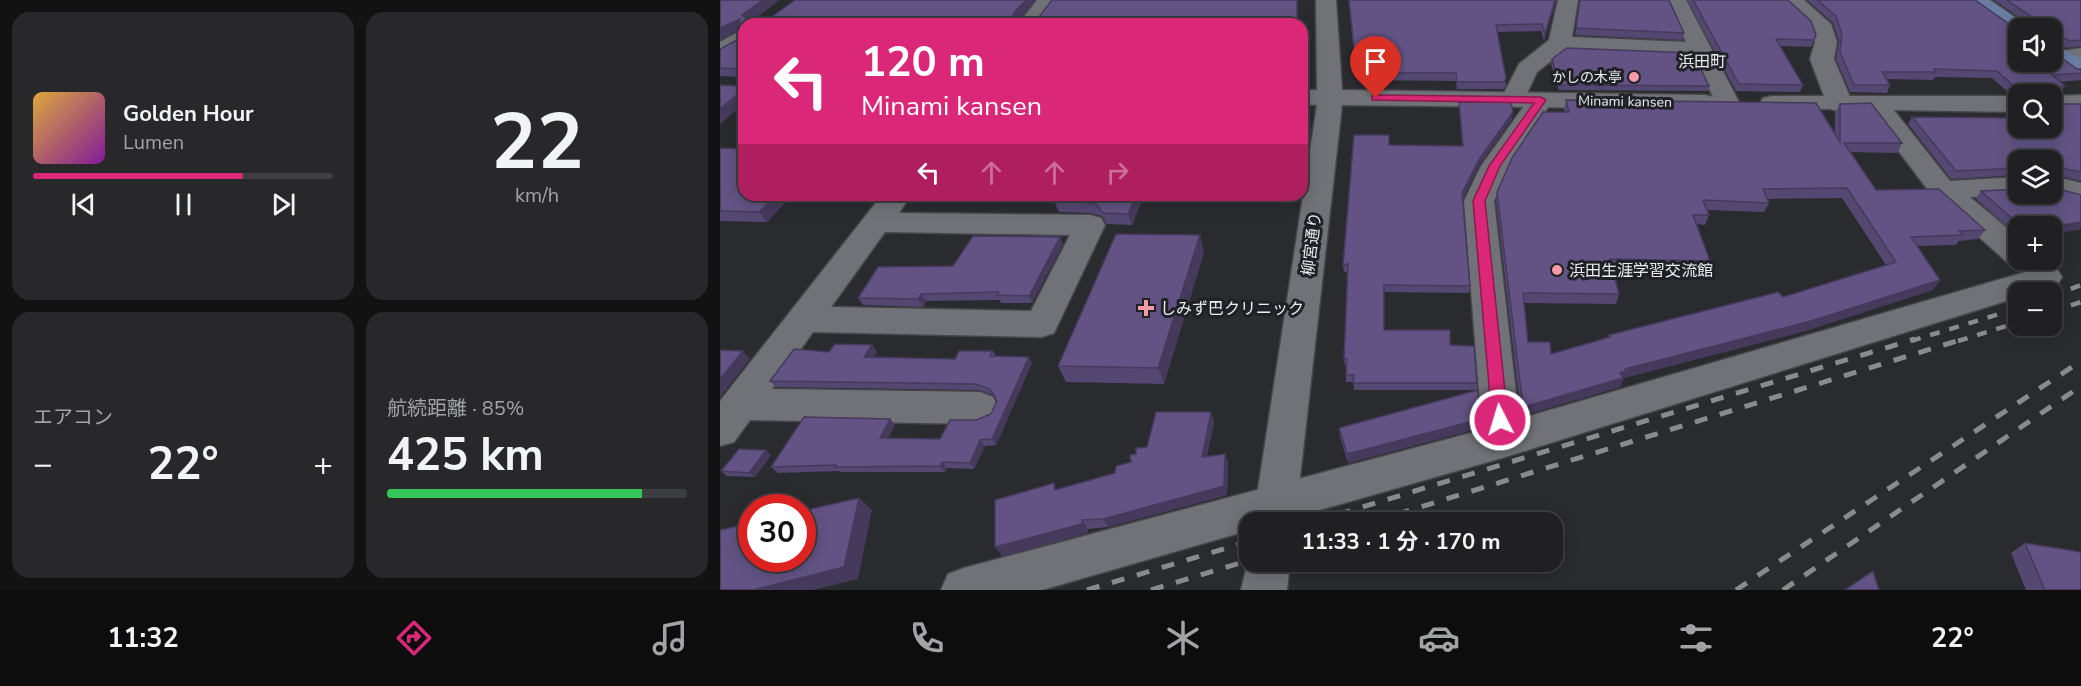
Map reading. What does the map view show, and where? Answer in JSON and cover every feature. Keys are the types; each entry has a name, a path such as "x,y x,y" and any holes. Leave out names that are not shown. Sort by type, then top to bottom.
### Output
{"main road":[{"path":"1976,0 2008,20"}],"street":[{"path":"1034,18 1048,0"},
{"name":"柳宮通り","path":"1308,178 1326,0"},
{"path":"1560,43 1568,0"},
{"path":"1676,0 1727,102"},
{"path":"1791,0 1820,24 1826,42 1822,59 1840,104"},
{"path":"720,52 738,40"},
{"path":"1502,441 1479,201 1527,99 1527,69 1560,43 1701,50"},
{"name":"Minami kansen","path":"1316,97 2008,104"},
{"path":"2062,103 2081,102"},
{"path":"1876,104 1943,190 2008,246"},
{"path":"2062,186 2081,194"},
{"path":"1943,190 2008,187"},
{"path":"725,423 892,201"},
{"name":"柳宮通り","path":"1275,512 1306,201"},
{"path":"804,319 1042,324 1090,225 876,222"},
{"path":"1281,512 1502,441 2046,277 2037,270"},
{"path":"725,423 980,408"},
{"path":"964,590 1239,523"},
{"path":"1264,590 1266,572"}],"building":[{"path":"720,0 763,0 742,15 745,18 738,18 720,28"},
{"path":"795,0 1026,0 1013,14 1015,18 770,18"},
{"path":"1052,0 1297,0 1297,18 1015,18 1039,17"},
{"path":"1349,0 1555,0 1545,34 1542,24 1496,25 1506,78 1504,82 1457,82 1456,73 1366,73 1356,68"},
{"path":"1580,0 1669,0 1684,33 1576,28"},
{"path":"1693,0 1788,0 1811,21 1816,35 1814,40 1776,39 1803,85 1739,84"},
{"path":"1817,0 1975,0 2008,23 2008,72 2062,72 2062,58 2077,69 2081,69 2081,73 2052,75 2065,86 2062,86 2062,84 2012,84 1997,71 1934,69 1937,72 1882,72 1890,85 1854,85 1840,52 1842,34 1836,16"},
{"path":"2007,0 2081,0 2081,40 2070,41 2062,37 2062,18 2034,18"},
{"path":"738,40 738,69 720,68 720,49"},
{"path":"1567,48 1693,53 1709,86 1559,85 1552,59"},
{"path":"720,85 738,86 738,94 720,109"},
{"path":"1566,100 1816,103 1840,142 1840,104 1871,103 1902,143 1844,143 1876,190 1939,189 1985,230 1959,231 1963,235 1911,237 1940,280 1811,321 1625,369 1626,371 1620,373 1623,378 1523,407 1497,192 1512,158 1543,112 1569,112","holes":["1847,188 1896,262 1783,297 1778,292 1609,335 1610,337 1551,354 1550,342 1528,342 1523,293 1619,294 1610,259 1710,261 1693,215 1709,215 1703,200 1769,203 1763,189"]},
{"path":"1459,102 1511,102 1513,112 1480,158 1462,193 1470,286 1384,285 1384,330 1450,330 1450,345 1474,346 1477,383 1353,383 1354,375 1346,375 1347,359 1344,359 1348,264 1343,265 1354,135 1389,135 1389,145 1463,146"},
{"path":"2062,104 2081,104 2081,172 2062,168 2062,150 2008,150 2008,169 1956,171 1912,117 2008,118 2008,138 2062,138"},
{"path":"720,148 738,149 738,201 770,201 759,212 720,211"},
{"path":"2008,190 2008,204 2062,204 2062,190 2081,195 2081,222 2062,225 2062,216 2010,216 1981,191"},
{"path":"1054,201 1133,201 1128,214 1103,213 1097,205 1086,202"},
{"path":"1116,234 1200,235 1158,368 1058,366"},
{"path":"973,236 1060,237 1029,296 997,295 999,292 921,294 918,299 858,298 878,267 953,266"},
{"path":"835,344 872,345 864,357 955,359 959,351 993,351 990,356 1029,357 992,439 980,440 970,463 942,462 940,466 771,467 804,417 890,419 880,438 940,439 950,420 976,420 991,414 997,401 990,389 976,384 770,381 794,349 829,352"},
{"path":"720,350 743,351 720,379"},
{"path":"1478,390 1481,419 1347,454 1339,428"},
{"path":"1156,412 1211,412 1202,457 1225,454 1224,486 1103,519 1082,520 1082,524 995,547 995,500 1054,483 1055,490 1115,473 1116,466 1131,462 1130,455 1136,454 1136,448 1147,447"},
{"path":"739,449 766,450 749,473 721,471"},
{"path":"859,498 844,567 753,590 720,590 720,530 738,526 738,572 816,572 816,508"},
{"path":"2025,543 2081,552 2081,590 2045,590"},
{"path":"1873,571 1879,590 1845,590"}],"railway":[{"path":"2062,292 2081,285"},
{"path":"2062,309 2081,302"},
{"path":"1911,341 2008,311"},
{"path":"1958,341 2008,325"},
{"path":"1346,512 1915,339"},
{"path":"1404,512 1963,339"},
{"path":"1736,590 2081,361"},
{"path":"1783,590 2081,386"},
{"path":"1087,590 1239,544"},
{"path":"1151,590 1239,563"}],"place":[{"name":"かしの木亭","path":"1634,77"},
{"name":"浜田生涯学習交流館","path":"1557,270"},
{"name":"しみず巴クリニック","path":"1146,308"}],"district":[{"name":"浜田町","path":"1702,61"}],"route":[{"path":"1376,98 1541,100 1495,166 1479,201 1500,420"}]}
